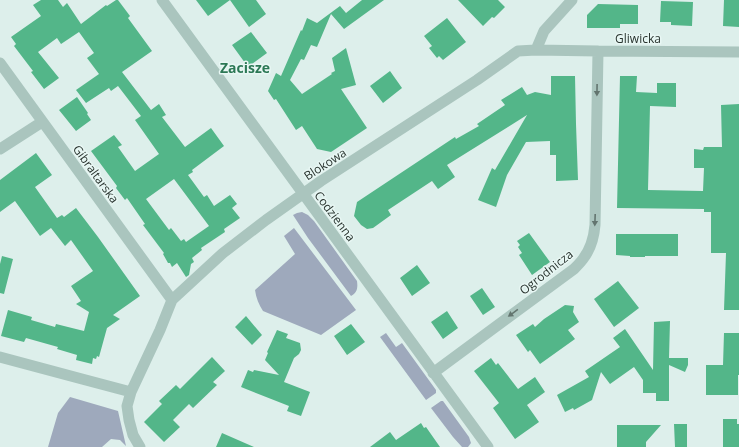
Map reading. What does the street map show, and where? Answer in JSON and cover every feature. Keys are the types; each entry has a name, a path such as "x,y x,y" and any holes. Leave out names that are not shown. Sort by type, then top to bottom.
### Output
{"street":[{"name":"Codzienna","path":"162,0 433,373 484,446"},
{"path":"536,50 544,31 572,0"},
{"name":"Blokowa","path":"140,447 133,435 127,406 131,392 160,330 172,300 224,253 302,194 477,80 518,51 536,50"},
{"name":"Gliwicka","path":"536,50 739,52"},
{"name":"Ogrodnicza","path":"433,373 574,269 583,259 594,236 595,225 598,51"},
{"name":"Gibraltarska","path":"0,63 172,300"},
{"path":"0,149 42,122"},
{"path":"0,357 131,392"}],"shaded area":[{"path":"302,212 314,221 357,281 357,290 351,296 293,215"},
{"path":"294,228 356,310 321,335 263,311 256,296 255,290 295,254 284,236"},
{"path":"386,333 396,347 402,343 436,390 436,393 426,400 380,337"},
{"path":"70,397 118,411 126,446 120,440 111,439 102,447 48,447 58,413"},
{"path":"443,401 469,437 471,443 468,447 462,447 431,408"}],"building":[{"path":"41,0 58,0 63,7 67,3 81,24 106,5 107,6 118,0 130,16 128,18 152,51 122,72 151,110 159,104 166,115 162,117 185,147 211,128 224,146 192,170 193,172 188,175 204,197 207,195 214,206 230,195 237,204 232,208 240,218 224,229 225,232 201,248 202,250 192,258 194,262 191,264 189,275 186,277 177,263 172,267 170,263 168,263 163,254 164,253 143,225 145,224 127,198 125,200 116,188 117,186 91,151 114,135 122,145 118,147 135,171 159,154 135,120 141,116 118,86 111,91 109,88 86,103 76,90 99,74 87,58 94,53 79,32 61,44 57,38 38,52 59,78 44,89 31,72 33,71 14,46 16,44 11,37 41,16 33,5","holes":["174,179 209,226 186,242 184,239 181,241 171,228 169,230 146,199"]},
{"path":"196,0 230,0 208,16"},
{"path":"230,0 256,0 266,14 249,27"},
{"path":"362,0 384,0 344,29 331,14 317,47 311,45 304,60 301,59 290,80 302,94 335,71 332,58 346,48 356,85 341,89 367,128 331,152 317,149 302,126 296,130 276,99 274,100 268,91 276,73 281,76 307,18 317,23 340,6 346,13"},
{"path":"458,0 498,0 505,7 483,26"},
{"path":"724,0 739,0 739,27 723,26"},
{"path":"661,1 693,2 692,26 671,25 671,22 660,22"},
{"path":"598,4 638,5 638,24 620,24 620,28 587,28 587,15"},
{"path":"447,18 466,42 443,60 439,56 437,58 429,48 432,46 424,36"},
{"path":"251,32 267,53 248,67 232,45"},
{"path":"390,71 402,88 383,103 370,86"},
{"path":"551,76 575,76 578,180 556,181 556,155 550,155 550,141 526,142 507,175 496,207 478,200 492,168 495,170 527,115 447,165 455,177 438,189 432,181 388,210 391,215 373,228 367,229 361,225 354,216 357,202 455,137 456,139 479,126 477,124 505,105 501,100 522,87 527,95 535,92 551,95"},
{"path":"620,76 637,76 636,92 657,93 657,83 676,83 676,107 650,106 648,190 703,191 704,168 694,168 694,149 703,150 704,147 722,147 721,105 739,104 739,310 724,310 726,253 711,253 711,212 704,212 704,209 617,208"},
{"path":"77,97 91,120 76,131 59,110"},
{"path":"36,153 52,175 35,187 57,218 62,215 64,217 76,208 140,296 113,315 120,319 107,328 99,357 97,356 96,359 93,358 92,364 76,360 77,355 57,349 58,347 26,338 24,342 1,336 8,310 32,317 31,320 55,327 56,324 84,331 89,312 76,304 81,301 71,286 93,271 71,240 65,246 51,228 40,236 15,201 0,212 0,180"},
{"path":"529,233 550,262 532,275 519,255 522,253 518,247 520,245 517,241"},
{"path":"616,234 678,234 678,256 630,257 616,255"},
{"path":"2,256 13,259 4,294 0,293 0,264"},
{"path":"417,265 430,283 412,296 400,278"},
{"path":"618,281 639,308 614,327 594,299"},
{"path":"482,288 495,307 483,315 470,296"},
{"path":"565,305 574,306 573,312 579,322 568,330 575,339 540,364 530,350 528,352 516,335 533,324 535,327"},
{"path":"447,311 458,328 443,339 431,322"},
{"path":"246,316 262,335 252,345 235,327"},
{"path":"670,321 669,358 688,358 688,365 685,372 669,365 669,401 656,401 656,393 643,393 643,380 634,367 610,384 601,372 592,400 574,410 573,408 565,412 557,395 589,377 585,371 620,347 613,338 625,329 653,370 654,322"},
{"path":"351,324 365,342 347,355 334,336"},
{"path":"277,330 288,334 286,338 300,343 301,350 294,358 284,382 310,392 301,416 287,411 289,406 241,387 248,370 279,375 265,360"},
{"path":"724,333 739,333 738,395 706,395 706,365 723,365"},
{"path":"212,357 225,371 213,382 217,385 193,408 189,404 173,420 180,427 164,442 144,422 162,404 159,401 176,385 180,389"},
{"path":"491,358 496,365 498,363 518,389 535,377 545,392 527,405 539,422 515,439 493,408 499,403 474,371"},
{"path":"723,419 737,419 737,424 739,424 739,447 723,447"},
{"path":"421,423 424,428 426,427 440,447 370,447 390,432 396,440"},
{"path":"674,424 687,424 687,447 675,447"},
{"path":"617,425 661,425 646,442 646,447 617,447"},
{"path":"222,433 254,447 216,447"}],"district":[{"name":"Zacisze","path":"245,67"}]}
